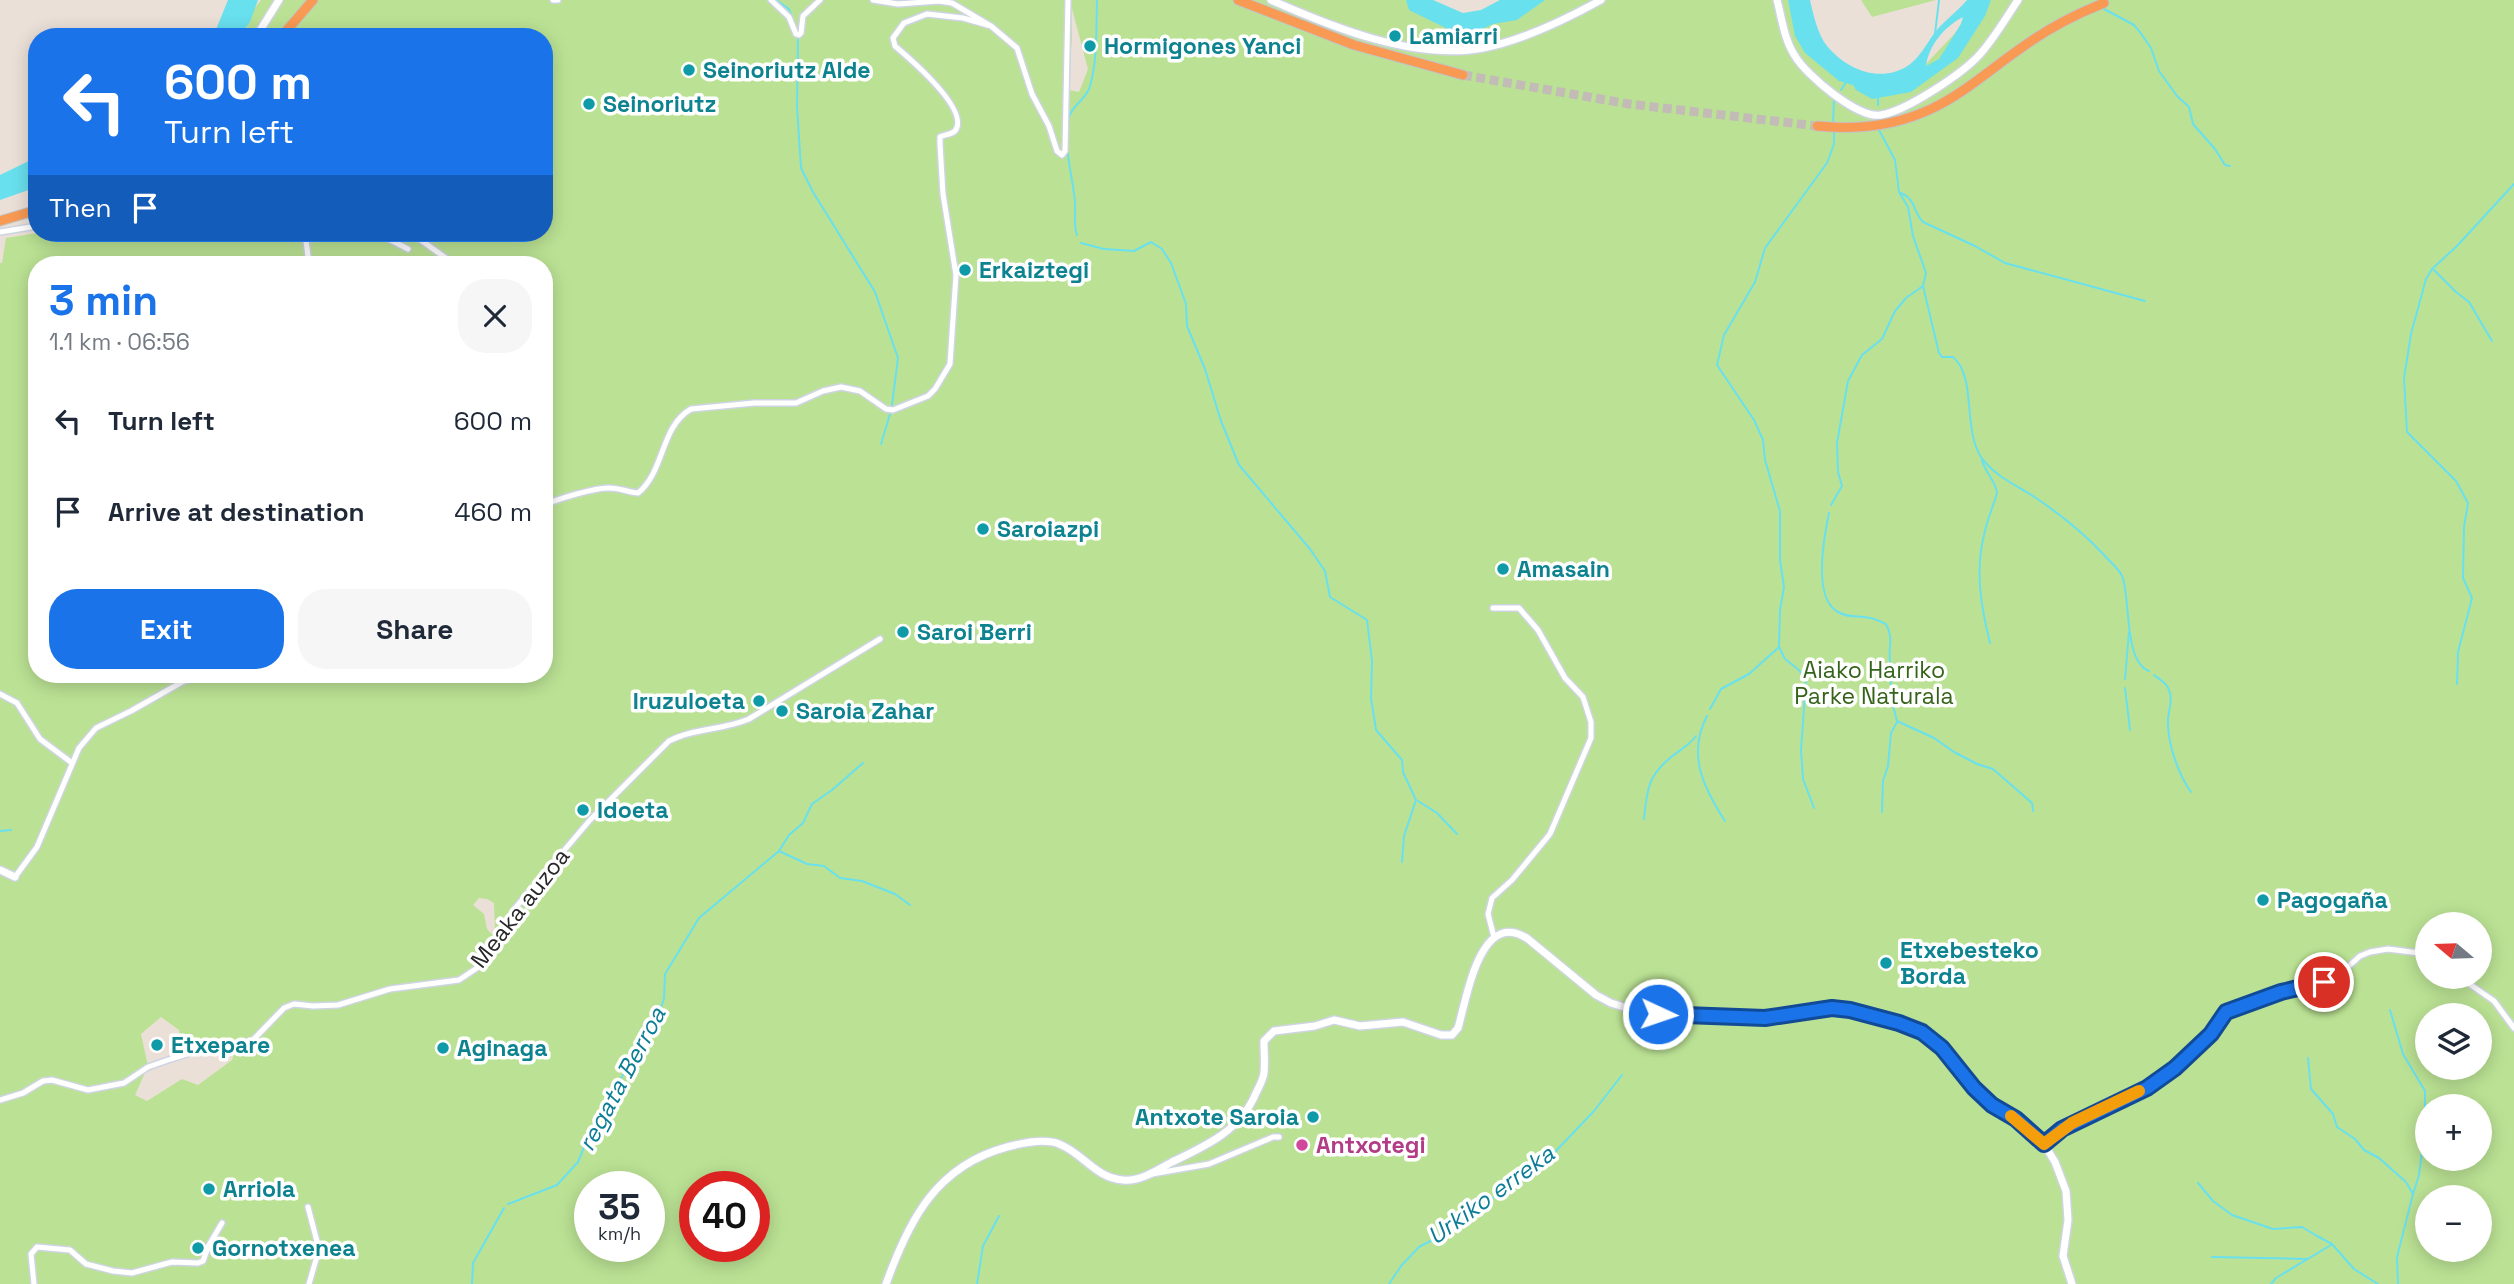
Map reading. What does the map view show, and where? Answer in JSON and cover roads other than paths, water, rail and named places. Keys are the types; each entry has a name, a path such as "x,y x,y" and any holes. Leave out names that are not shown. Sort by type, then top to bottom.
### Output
{"highway":[{"path":"1238,0 1354,45 1463,75"},
{"path":"289,28 313,1"},
{"path":"1821,126 1872,126 1917,115 1961,92 2024,46 2069,19 2104,3"},
{"path":"0,220 28,212"}],"street":[{"path":"262,28 279,0"},
{"path":"771,0 789,17 796,34 799,35 803,16 820,0"},
{"path":"873,0 898,4 939,1 952,3 986,21 1017,48 1032,94 1049,126 1057,150 1062,155 1065,151 1068,0"},
{"path":"1271,0 1305,15 1392,45 1456,49 1481,48 1503,42 1567,19 1601,0"},
{"path":"1777,0 1787,41 1796,59 1829,90 1848,103 1865,113 1880,116 1918,99 1979,55 2018,0"},
{"path":"553,501 609,487 638,493 655,472 671,430 691,408 754,403 785,405 841,387 860,391 886,409 893,410 928,396 950,364 956,275 943,194 940,137 951,134 956,129 957,118 944,93 895,46 893,38 904,23 927,14 963,18 991,26"},
{"path":"0,232 28,227"},
{"path":"394,242 408,249"},
{"path":"423,242 443,256"},
{"path":"1493,608 1519,608 1538,630 1565,678 1583,697 1591,722 1591,738 1550,834 1512,880 1492,898 1488,914 1494,937"},
{"name":"Meaka auzoa","path":"0,1100 23,1093 43,1081 52,1080 88,1090 124,1083 148,1067 171,1059 253,1040 284,1008 294,1004 338,1005 390,989 459,980 477,968 494,946 516,907 590,820 669,741 681,735 749,719 880,639"},
{"path":"0,870 15,877 37,847 83,741 96,728 180,683"},
{"path":"0,694 18,703 40,739 72,763"},
{"path":"1148,1175 1213,1142 1240,1120 1252,1102 1264,1075 1264,1041 1274,1031 1315,1026 1334,1020 1360,1026 1403,1022 1441,1035 1452,1035 1458,1028 1480,953 1494,937 1504,934 1523,936 1596,995 1640,1012 1765,1018 1832,1008 1899,1023 1922,1032 1992,1105 2016,1119 2044,1144 2055,1161 2066,1191 2068,1220 2063,1256 2072,1284"},
{"path":"2044,1144 2072,1123 2155,1083 2193,1052 2232,1008 2324,982 2338,976 2360,956 2370,952 2388,949 2415,952"},
{"path":"2477,989 2494,1001 2514,1028"},
{"path":"886,1284 907,1230 928,1198 964,1164 986,1152 1016,1144 1057,1142 1080,1155 1095,1171 1124,1181 1209,1164 1279,1138"},
{"path":"308,1207 319,1249 309,1284"},
{"path":"34,1284 31,1254 37,1247 69,1250 86,1264 132,1273 172,1262 203,1261 222,1223"}],"water":[{"path":"228,0 258,0 246,28 217,28"},
{"path":"1406,0 1433,0 1463,13 1481,10 1500,0 1545,0 1517,20 1493,24 1472,34 1460,35 1409,10"},
{"path":"1788,0 1810,0 1821,36 1827,46 1844,62 1854,68 1876,74 1898,71 1913,62 1937,30 1967,0 1991,0 1985,16 1958,58 1911,92 1872,99 1856,90 1853,85 1839,81 1805,53 1795,36","holes":["1963,17 1939,59 1926,66 1938,37"]},
{"path":"28,161 28,190 0,200 0,175"}],"waterway":[{"path":"776,0 789,9 796,27"},
{"path":"1077,235 1067,128 1069,117 1086,95 1093,75 1097,0"},
{"path":"1935,34 1939,0"},
{"path":"2104,9 2134,25 2140,32 2151,48 2159,71 2177,96 2189,107 2193,124 2225,165 2230,166"},
{"path":"798,36 797,107 801,168 875,292 898,358 892,405"},
{"path":"1841,90 1846,82"},
{"path":"1878,96 1878,105"},
{"path":"1833,123 1834,100"},
{"path":"1831,505 1842,486 1838,472 1837,443 1848,381 1862,355 1882,339 1895,311 1906,298 1923,286 1926,273 1913,236 1908,207 1899,192 1895,160 1879,130"},
{"path":"1814,808 1803,779 1801,750 1806,680 1799,670 1785,659 1779,647 1784,587 1780,560 1780,511 1765,460 1763,440 1754,420 1717,365 1724,335 1755,282 1765,248 1827,163 1834,144 1834,132"},
{"path":"2457,684 2458,652 2472,598 2463,578 2464,527 2468,503 2456,481 2407,432 2404,378 2411,334 2426,279 2432,269 2514,184"},
{"path":"1901,193 1912,202 1923,222 2005,263 2145,301"},
{"path":"1081,243 1104,249 1134,251 1151,242 1162,249 1171,263 1186,304 1187,326 1239,465 1310,549 1325,571 1330,597 1367,620 1372,661 1371,698 1376,730 1402,760 1403,772 1416,800 1404,836 1402,862"},
{"path":"2434,270 2469,302 2492,341"},
{"path":"1923,286 1939,353 1942,357 1953,357 1961,366 1965,378 1977,450 1996,472 2063,518 2119,571 2125,586 2131,642 2141,665 2149,671"},
{"path":"881,444 890,414"},
{"path":"1982,460 1997,493 1985,529 1980,562 1982,602 1990,643"},
{"path":"1829,513 1822,566 1825,594 1830,605 1838,612 1872,618 1886,624 1890,638 1890,662"},
{"path":"2125,679 2129,632"},
{"path":"1710,709 1721,689 1749,674 1778,648"},
{"path":"1890,672 1892,702 1897,721 1934,738 1977,764 1993,769 2032,803 2033,811"},
{"path":"2154,675 2169,690 2171,698 2168,728 2171,747 2191,792"},
{"path":"2125,688 2130,730"},
{"path":"1707,716 1698,744 1700,770 1710,796 1725,821"},
{"path":"1882,812 1883,781 1888,766 1891,733 1897,722"},
{"path":"1644,819 1647,792 1652,778 1662,765 1696,736"},
{"path":"779,851 789,835 803,823 812,804 863,763"},
{"path":"1418,801 1437,813 1457,834"},
{"path":"0,831 11,830"},
{"name":"regata Berroa","path":"508,1204 557,1185 578,1162 595,1120 656,1022 664,999 665,974 699,918 779,851 807,864 824,866 840,878 862,881 895,894 910,905"},
{"path":"2390,1010 2403,1054 2425,1091 2425,1128 2419,1175 2413,1194"},
{"path":"2308,1058 2311,1089 2333,1114 2337,1127 2355,1139 2364,1150 2379,1158 2406,1182 2413,1194 2397,1257 2398,1284"},
{"name":"Urkiko erreka","path":"1389,1284 1419,1247 1442,1235 1552,1155 1594,1111 1622,1075"},
{"path":"2198,1183 2213,1201 2232,1215 2273,1229 2302,1227 2332,1244 2354,1269 2378,1284"},
{"name":"regata Berroa","path":"472,1284 473,1263 504,1208"},
{"path":"977,1284 983,1246 999,1216"},
{"path":"2271,1284 2276,1278 2331,1245"},
{"path":"2212,1257 2307,1259"}],"tunnel":[{"path":"1463,75 1629,104 1817,126"}],"place":[{"name":"Lamiarri","path":"1395,36"},
{"name":"Hormigones Yanci","path":"1090,46"},
{"name":"Seinoriutz Alde","path":"689,70"},
{"name":"Seinoriutz","path":"589,104"},
{"name":"Erkaiztegi","path":"965,270"},
{"name":"Saroiazpi","path":"983,529"},
{"name":"Amasain","path":"1503,569"},
{"name":"Saroi Berri","path":"903,632"},
{"name":"Iruzuloeta","path":"759,701"},
{"name":"Saroia Zahar","path":"782,711"},
{"name":"Idoeta","path":"583,810"},
{"name":"Pagogaña","path":"2263,900"},
{"name":"Etxebesteko Borda","path":"1886,963"},
{"name":"Etxepare","path":"157,1045"},
{"name":"Aginaga","path":"443,1048"},
{"name":"Antxote Saroia","path":"1313,1117"},
{"name":"Antxotegi","path":"1302,1145"},
{"name":"Arriola","path":"209,1189"},
{"name":"Gornotxenea","path":"198,1248"}],"park label":[{"name":"Aiako Harriko Parke Naturala","path":"1874,683"}]}
